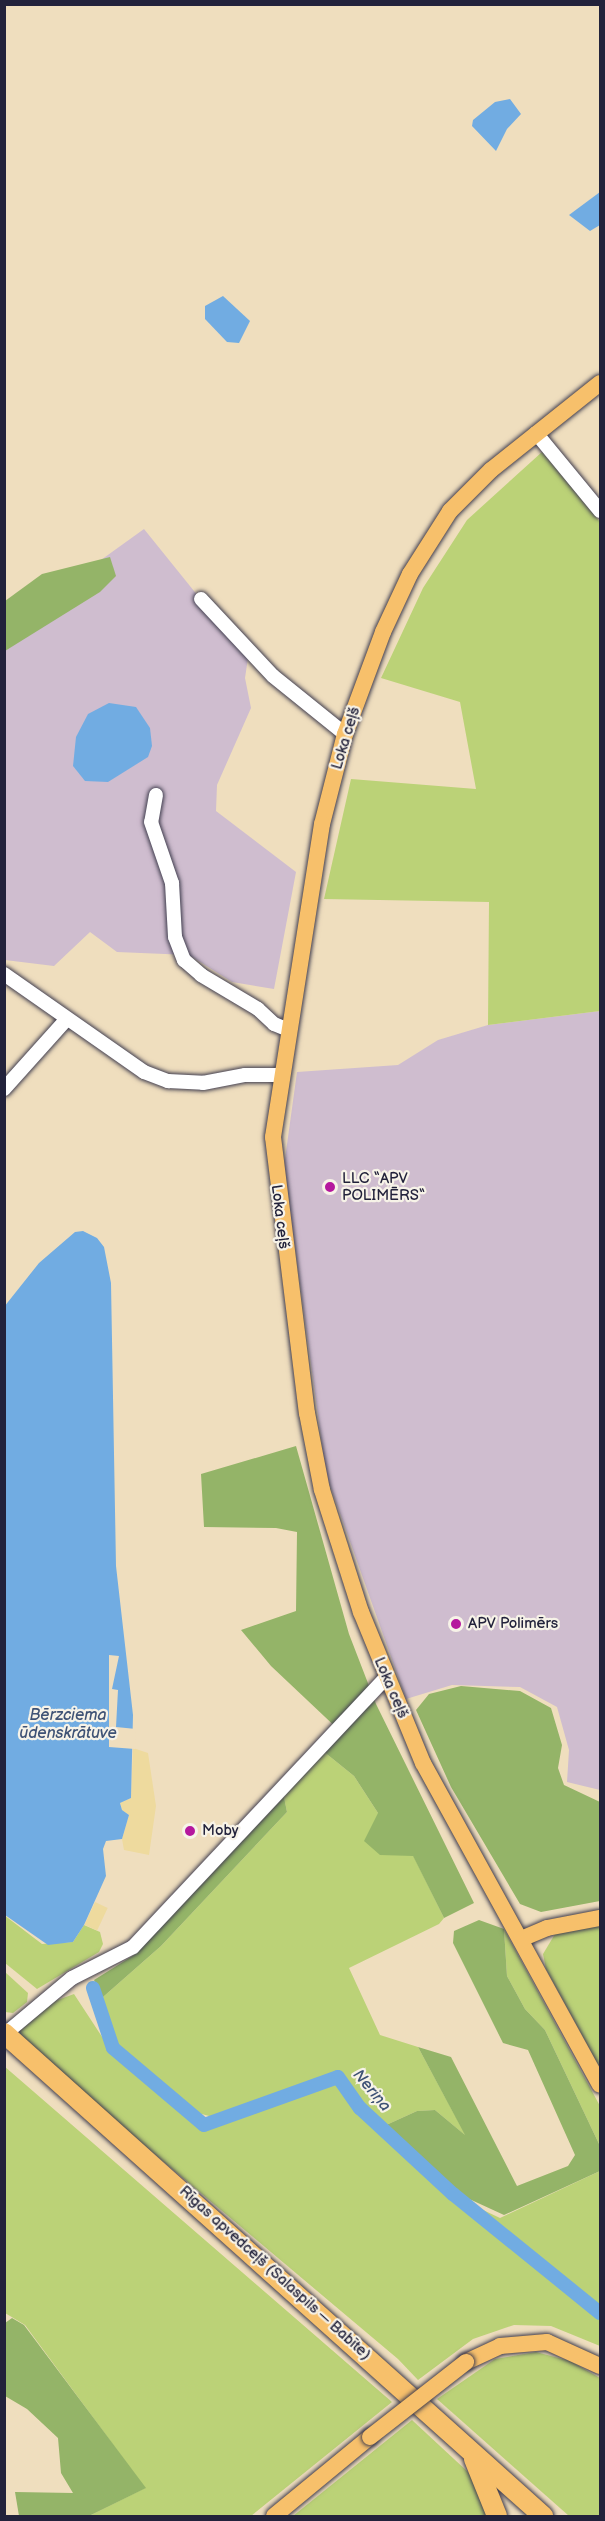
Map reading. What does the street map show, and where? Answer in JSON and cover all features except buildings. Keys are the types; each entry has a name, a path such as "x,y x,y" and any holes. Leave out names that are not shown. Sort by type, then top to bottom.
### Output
{"highway":[{"name":"Rīgas apvedceļš (Salaspils — Babīte)","path":"5,2033 543,2517"},
{"path":"469,2449 491,2493 497,2517"}],"main road":[{"name":"Loka ceļš","path":"600,383 537,433 450,511 410,574 382,632 345,734 322,824 280,1075 273,1137 275,1175 307,1413 322,1490 386,1678 444,1803 600,2085"},
{"path":"521,1939 547,1928 600,1918"},
{"path":"274,2517 370,2437 466,2362 500,2346 547,2342 600,2366"}],"street":[{"path":"537,433 600,511"},
{"path":"201,599 273,676 345,734"},
{"path":"156,795 151,822 172,883 175,937 184,960 201,975 289,1030"},
{"path":"4,974 66,1020 144,1072 168,1081 203,1083 245,1075 280,1075"},
{"path":"4,1089 66,1020"},
{"path":"5,2033 72,1978 133,1947 386,1678"}],"shaded area":[{"path":"144,529 248,658 245,678 251,708 217,785 216,811 296,872 274,989 232,982 189,955 117,952 90,932 54,966 5,960 5,629"},
{"path":"600,1011 600,1790 567,1782 569,1750 557,1707 520,1687 452,1685 406,1699 326,1474 284,1166 297,1072 398,1065 438,1040 488,1025"}],"green space":[{"path":"542,452 600,522 600,1011 488,1025 489,902 324,899 351,779 476,789 460,702 381,678 423,588 467,520"},
{"path":"110,557 116,576 100,592 5,651 5,601 42,574"},
{"path":"296,1446 349,1634 376,1704 474,1903 444,1918 413,1856 380,1855 364,1841 378,1813 354,1776 323,1751 342,1733 271,1666 241,1630 296,1611 297,1532 276,1528 204,1527 201,1474"},
{"path":"461,1686 520,1691 551,1708 562,1745 558,1768 564,1785 600,1802 600,1901 541,1912 520,1904 451,1787 416,1710 429,1694"},
{"path":"323,1751 354,1776 378,1813 380,1855 413,1855 444,1918 439,1924 349,1968 380,2035 418,2047 466,2136 435,2110 417,2111 384,2126 362,2109 336,2076 213,2117 194,2112 113,2042 103,1997 161,1946 287,1812 284,1797"},
{"path":"284,1797 287,1812 161,1946 103,1997 94,1980 134,1955"},
{"path":"4,1915 42,1944 73,1942 84,1925 100,1932 103,1944 99,1952 37,1989 5,1963"},
{"path":"479,1920 504,1929 507,1976 525,2009 545,2030 600,2146 600,2171 504,2215 454,2192 384,2126 417,2111 435,2110 465,2135 418,2047 451,2057 517,2186 568,2166 575,2155 528,2050 503,2043 453,1943 454,1931"},
{"path":"600,1925 600,2068 546,1969 543,1954 555,1934"},
{"path":"504,1929 600,2106 600,2146 545,2030 525,2009 507,1976"},
{"path":"5,1972 28,1993 27,2002 13,2013 5,2012"},
{"path":"74,1994 110,2049 203,2128 337,2084 358,2110 411,2155 449,2194 500,2218 600,2171 600,2346 551,2326 514,2325 473,2339 418,2380 398,2359 20,2041 20,2031 55,2001"},
{"path":"4,2066 392,2402 251,2516 89,2516 145,2488 25,2325 5,2313"},
{"path":"12,2318 24,2325 146,2488 89,2516 19,2516 15,2492 73,2493 61,2473 58,2438 27,2409 5,2396 5,2323"},
{"path":"536,2352 570,2361 600,2378 600,2516 569,2516 437,2399 495,2359"},
{"path":"412,2420 476,2482 488,2516 293,2516"}],"sand":[{"path":"133,1748 148,1753 156,1806 149,1855 124,1850 122,1839 129,1815 122,1810 120,1803 131,1798"},
{"path":"95,1902 108,1908 97,1931 84,1925"}],"water":[{"path":"510,99 521,114 507,129 496,151 472,126 473,120 495,102"},
{"path":"600,192 600,225 590,231 569,215"},
{"path":"223,296 250,321 239,343 227,342 205,319 205,306"},
{"path":"109,703 136,707 150,728 152,746 148,757 108,782 85,781 73,766 76,737 88,714"},
{"name":"Bērzciema ūdenskrātuve","path":"83,1231 97,1238 104,1247 111,1283 116,1566 133,1715 131,1798 120,1803 122,1810 129,1815 122,1839 106,1841 103,1849 106,1876 84,1925 73,1942 48,1945 5,1915 4,1307 39,1263 75,1232"}],"pier":[{"path":"109,1655 119,1656 112,1689 118,1690 116,1727 136,1729 135,1749 109,1747"}],"waterway":[{"name":"Neriņa","path":"93,1988 113,2048 204,2125 338,2077 360,2108 453,2194 600,2313"}],"place":[{"name":"LLC “APV POLIMĒRS“","path":"330,1187"},
{"name":"APV Polimērs","path":"456,1624"},
{"name":"Moby","path":"190,1831"}]}
